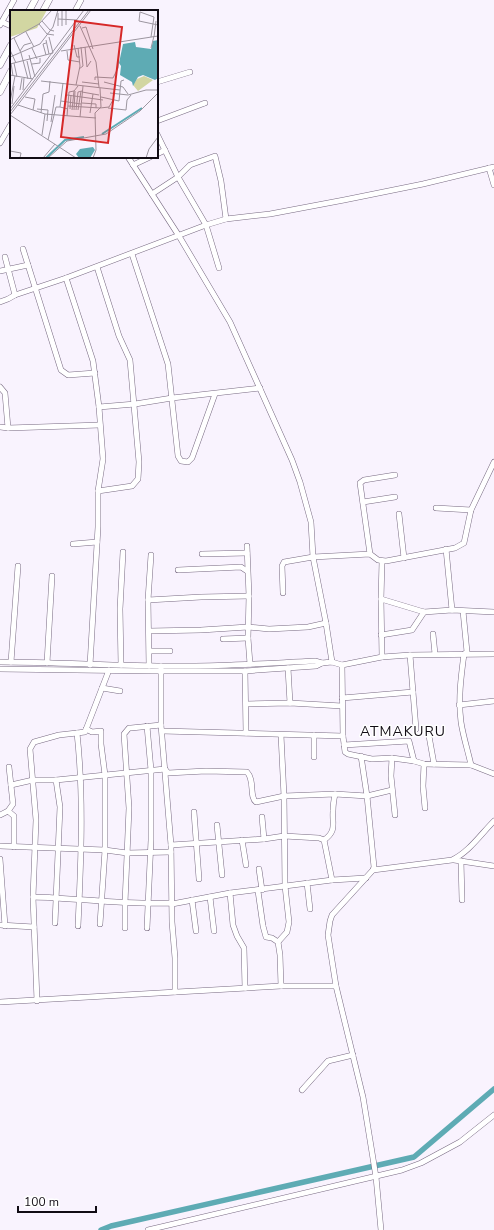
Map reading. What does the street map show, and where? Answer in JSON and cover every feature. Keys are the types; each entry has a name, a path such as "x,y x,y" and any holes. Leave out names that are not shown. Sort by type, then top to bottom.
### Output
{"main road":[{"path":"30,10 35,0"},
{"path":"44,9 50,0"},
{"path":"0,64 10,47"},
{"path":"0,92 10,74"}],"street":[{"path":"1,23 14,0"},
{"path":"77,10 82,0"},
{"path":"158,82 190,72"},
{"path":"158,121 205,103"},
{"path":"0,143 10,126"},
{"path":"158,136 178,177 206,225 219,268"},
{"path":"158,154 165,150"},
{"path":"152,194 178,177 190,165 215,156 221,182 226,219"},
{"path":"129,158 179,236 230,322 300,482 311,522 313,557 332,662"},
{"path":"133,165 148,158"},
{"path":"0,302 15,295 97,267 206,225 226,219 277,213 344,200 423,184 492,167 494,186"},
{"path":"23,249 61,370 68,375 95,373"},
{"path":"132,254 166,354 178,456 181,460 188,462 192,458 215,394"},
{"path":"5,257 15,295"},
{"path":"0,271 28,265"},
{"path":"97,267 119,336 130,360 139,462 138,479 132,486 98,491"},
{"path":"66,278 91,352 100,407 103,459 98,491 98,527 90,666"},
{"path":"0,387 5,392 8,428"},
{"path":"100,407 260,388"},
{"path":"0,427 100,425"},
{"path":"283,593 282,566 284,562 313,557 370,554 382,561 455,548 464,543 471,510 494,462"},
{"path":"370,554 360,483 361,481 396,475"},
{"path":"363,502 395,497"},
{"path":"436,508 471,510"},
{"path":"399,514 404,558"},
{"path":"73,544 97,542"},
{"path":"247,546 249,596 248,638 250,664"},
{"path":"446,549 452,610"},
{"path":"121,665 120,609 122,552"},
{"path":"202,554 247,553"},
{"path":"149,666 150,651 148,600 151,555"},
{"path":"382,561 382,657"},
{"path":"11,662 18,566"},
{"path":"178,570 241,568 247,571"},
{"path":"47,663 52,576"},
{"path":"148,600 249,596"},
{"path":"381,599 424,612 452,610 494,612"},
{"path":"463,611 467,652 464,654 459,705 461,723 471,764"},
{"path":"381,635 412,630 424,612"},
{"path":"149,631 248,627 269,629 326,623"},
{"path":"433,634 435,654"},
{"path":"223,639 248,638"},
{"path":"150,651 170,651"},
{"path":"0,662 90,666 149,666 161,669 245,671 316,666 322,663 332,662 342,665 382,657 410,655 494,654"},
{"path":"410,655 416,729"},
{"path":"0,669 109,670 161,669 315,661 322,663"},
{"path":"342,665 343,736 345,752 372,759 392,758 424,764 471,764 494,774"},
{"path":"288,668 290,703"},
{"path":"161,669 162,731 171,846 175,992"},
{"path":"37,1001 33,897 36,820 30,749 34,742 59,735 85,732 109,670"},
{"path":"245,671 246,733"},
{"path":"102,688 120,691"},
{"path":"342,698 413,692"},
{"path":"459,705 494,701"},
{"path":"246,704 290,703 342,706"},
{"path":"125,928 129,808 124,734 129,728 162,725"},
{"path":"147,726 151,770 147,928"},
{"path":"86,729 92,732 101,731 105,775 105,850 100,924"},
{"path":"162,731 343,736"},
{"path":"78,733 81,849 78,926"},
{"path":"278,942 287,932 289,922 285,886 284,796 281,735"},
{"path":"314,735 314,757"},
{"path":"429,736 434,764"},
{"path":"344,745 409,741 414,761"},
{"path":"361,756 367,796 374,863 373,870 332,915 328,935 336,986 363,1097 376,1175 381,1230"},
{"path":"392,758 392,790 395,815"},
{"path":"424,764 423,786 426,808"},
{"path":"0,815 8,811 13,804 9,767"},
{"path":"11,785 33,780 56,780 165,769 168,773 206,771 248,772 251,777 253,801 256,802 284,796 335,794 367,796 392,790"},
{"path":"55,923 60,806 56,780"},
{"path":"324,840 331,835 333,830 335,794"},
{"path":"8,811 14,816 14,847"},
{"path":"194,812 199,879"},
{"path":"262,817 264,839"},
{"path":"452,860 460,856 489,828 494,821"},
{"path":"217,825 222,875"},
{"path":"171,846 264,839 284,836 319,838 324,840"},
{"path":"242,840 246,865"},
{"path":"324,840 332,880"},
{"path":"0,846 105,850 127,853 170,852"},
{"path":"0,859 3,926 34,926"},
{"path":"373,870 452,860 494,866"},
{"path":"461,861 462,900"},
{"path":"259,869 263,926 266,937 272,938 278,942 281,986"},
{"path":"33,897 125,903 172,904 230,893 332,880 366,878"},
{"path":"307,883 310,909"},
{"path":"230,893 233,925 244,948 245,988"},
{"path":"210,897 214,931"},
{"path":"192,900 196,931"},
{"path":"0,1002 281,986 336,986"},
{"path":"302,1090 328,1061 353,1055"},
{"path":"148,1230 402,1170 421,1163 468,1137 494,1115"}],"waterway":[{"path":"101,1230 111,1226 414,1157 494,1089"}],"district":[{"name":"ATMAKURU","path":"403,731"}]}
